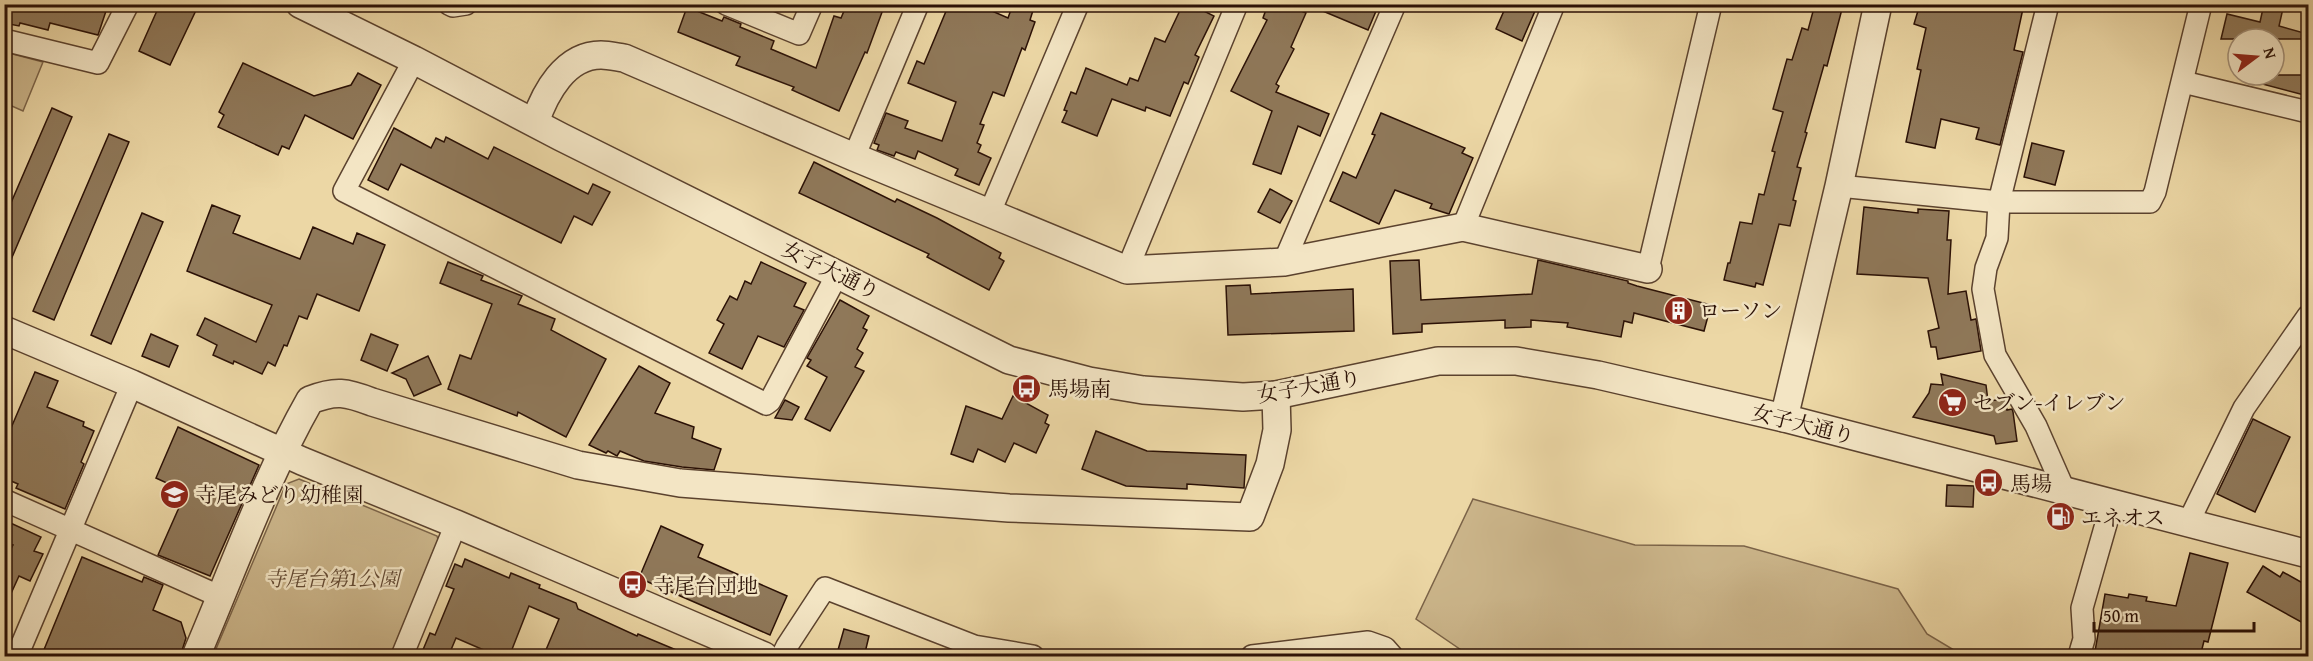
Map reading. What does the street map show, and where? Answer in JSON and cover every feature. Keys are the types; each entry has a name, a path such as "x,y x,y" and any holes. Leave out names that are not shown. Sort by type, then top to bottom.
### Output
{"street":[{"path":"4,40 98,63 128,4"},
{"name":"女子大通り","path":"300,4 1009,360 1089,381 1143,390 1196,395 1276,395 1438,361 1516,361 1598,375 1784,418 2308,554"},
{"path":"449,4 453,6 466,4"},
{"path":"726,4 799,34 812,4"},
{"path":"854,157 918,4"},
{"path":"990,213 1078,4"},
{"path":"1127,270 1237,4"},
{"path":"1284,262 1395,4"},
{"path":"1462,227 1554,4"},
{"path":"535,122 543,99 560,74 579,60 599,55 624,58 854,157 1127,270 1284,262 1462,227 1648,269 1711,4"},
{"path":"1784,418 1839,186 1878,4"},
{"path":"2048,4 1999,202 1997,238 1986,268 1983,289 1995,355 2036,426 2065,492"},
{"path":"1839,186 1999,202 2150,202 2155,192 2183,82 2200,4"},
{"path":"414,60 344,191 766,404 770,401 838,273"},
{"path":"2183,82 2308,112"},
{"path":"2188,523 2244,408 2308,316"},
{"path":"4,330 132,384 282,452 456,524 764,657"},
{"path":"17,657 132,384"},
{"path":"196,657 282,452 309,399 328,393 348,393 578,465 680,483 1009,508 1250,517 1270,464 1277,430 1276,395"},
{"path":"4,500 221,597"},
{"path":"2079,657 2084,639 2082,608 2112,503"},
{"path":"402,657 456,524"},
{"path":"782,657 825,588 974,646 1033,657"},
{"path":"1252,657 1368,642 1385,648 1392,657"}],"green space":[{"path":"5,52 43,62 23,111 5,103"},
{"name":"寺尾台第1公園","path":"299,479 437,536 439,543 391,656 213,656 286,484"},
{"path":"1473,499 1635,545 1744,546 1898,589 1927,634 1964,656 1470,656 1416,619"}],"building":[{"path":"4,4 91,4 107,8 98,35 50,23 48,30 20,23 19,26 4,23"},
{"path":"160,4 199,4 170,65 139,51"},
{"path":"847,4 885,4 867,53 865,52 839,111 792,90 794,87 736,65 740,57 678,32 687,7 722,21 724,17 741,24 740,27 774,41 771,49 816,68 834,16 841,18"},
{"path":"949,4 976,4 1008,18 1013,4 1035,4 1030,20 1035,22 1025,50 1022,48 1004,96 993,92 980,124 984,125 977,143 981,145 978,152 991,158 979,185 955,175 958,169 918,151 915,159 896,152 894,156 877,150 879,145 874,143 886,113 908,121 905,128 942,141 956,102 908,83 917,61 924,64"},
{"path":"1183,4 1190,4 1214,16 1195,55 1199,57 1188,84 1184,82 1170,116 1146,107 1145,111 1112,99 1097,136 1062,122 1071,92 1076,94 1086,68 1127,85 1130,78 1138,81 1155,38 1165,42"},
{"path":"1268,4 1286,4 1306,13 1291,47 1294,49 1276,84 1279,86 1276,92 1329,114 1320,136 1298,126 1281,174 1253,164 1272,111 1231,91 1267,20 1263,18"},
{"path":"1306,4 1379,4 1368,30"},
{"path":"1507,4 1538,4 1522,41 1496,29"},
{"path":"1815,4 1842,9 1827,66 1824,65 1805,132 1807,133 1797,167 1801,168 1793,200 1796,201 1790,226 1779,224 1763,285 1756,283 1755,287 1724,280 1740,222 1752,224 1759,194 1764,195 1775,152 1772,151 1783,112 1773,109 1787,59 1792,60 1802,28 1808,30"},
{"path":"1920,4 1939,9 1940,4 2024,4 2014,50 2023,52 2000,145 1976,139 1979,128 1941,119 1935,148 1906,142 1921,70 1917,69 1926,28 1914,24"},
{"path":"2264,4 2284,4 2279,26 2283,27 2226,27 2226,39 2221,39 2227,14 2260,22"},
{"path":"2286,28 2304,33 2303,39 2286,39"},
{"path":"243,63 314,96 351,85 358,73 381,85 353,139 305,115 289,149 282,146 278,155 218,127 224,115 219,112"},
{"path":"2286,75 2308,75 2308,96 2274,87 2286,87"},
{"path":"52,108 72,117 4,276 4,219"},
{"path":"1381,113 1465,148 1462,153 1473,158 1449,214 1430,208 1432,204 1395,190 1379,224 1330,201 1343,172 1356,178 1375,135 1372,134"},
{"path":"394,128 431,148 436,138 444,142 446,137 488,159 494,147 588,194 593,184 610,192 592,225 574,216 561,243 401,164 388,190 368,180"},
{"path":"109,134 129,142 54,320 33,311"},
{"path":"2032,143 2064,151 2055,185 2024,177"},
{"path":"814,162 895,202 897,199 937,218 1001,253 999,258 1004,261 989,290 927,257 929,254 799,193"},
{"path":"1270,189 1292,201 1280,223 1258,212"},
{"path":"212,205 240,216 233,233 300,259 313,227 353,244 357,233 385,245 359,311 317,294 307,319 299,316 287,346 284,345 275,366 268,362 262,374 234,361 233,364 213,355 217,345 197,335 205,318 256,342 272,305 187,271"},
{"path":"1864,207 1918,213 1918,209 1949,211 1947,240 1951,240 1948,294 1966,291 1971,320 1976,319 1981,351 1938,359 1936,347 1931,347 1928,331 1939,328 1928,278 1857,274"},
{"path":"142,213 163,222 111,344 91,335"},
{"path":"1419,260 1421,300 1532,294 1538,260 1628,281 1637,286 1711,305 1704,331 1634,313 1632,323 1624,321 1621,337 1567,327 1568,323 1531,320 1531,327 1505,328 1505,320 1422,324 1422,332 1393,334 1390,261"},
{"path":"448,262 483,276 481,280 522,296 518,304 555,319 551,330 606,359 566,437 518,412 517,416 448,389 460,355 471,359 492,304 440,283"},
{"path":"761,262 806,283 794,306 804,310 784,347 758,336 742,369 709,353 724,324 717,320 730,296 737,300 745,281 751,284"},
{"path":"1250,285 1251,294 1353,289 1354,331 1228,335 1226,286"},
{"path":"840,300 869,316 863,328 867,330 857,349 863,353 855,367 864,371 830,431 805,419 827,377 807,366 811,360 807,358"},
{"path":"151,334 178,346 169,367 142,356"},
{"path":"371,334 398,345 387,371 361,360"},
{"path":"428,356 441,384 414,396 406,379 392,373"},
{"path":"639,366 670,383 655,413 694,427 692,438 721,449 714,470 644,461 620,451 617,456 589,445"},
{"path":"35,372 58,381 47,407 84,422 83,426 94,431 81,462 84,464 65,509 16,488 18,484 4,478 4,425 11,428"},
{"path":"1941,374 1986,385 1988,401 2005,399 2007,410 2012,409 2013,412 2017,441 1996,444 1994,436 1913,417 1929,393 1931,384 1943,385"},
{"path":"1013,396 1048,415 1045,423 1049,425 1036,453 1014,443 1005,462 978,449 973,462 951,454 966,406 1002,419"},
{"path":"785,400 799,407 792,420 775,418"},
{"path":"2253,419 2290,437 2255,512 2217,494"},
{"path":"178,427 259,465 210,576 158,555 181,503 162,494 167,483 156,478"},
{"path":"1096,431 1147,451 1246,455 1244,488 1187,484 1187,489 1126,486 1082,469"},
{"path":"1947,485 1974,486 1973,507 1946,506"},
{"path":"4,520 41,537 34,551 43,554 30,581 19,576 4,609 4,563 13,545 4,542"},
{"path":"661,526 703,545 698,557 787,596 770,635 639,578"},
{"path":"2190,553 2228,563 2208,642 2204,641 2201,653 2195,652 2194,657 2094,657 2105,594 2128,598 2129,594 2147,597 2146,601 2176,606"},
{"path":"82,557 142,582 144,577 163,585 153,610 181,622 186,638 180,657 41,657"},
{"path":"465,559 509,578 511,573 540,585 539,588 576,603 578,609 637,636 638,634 693,657 543,657 559,619 529,606 509,657 484,657 486,651 456,638 448,657 420,657 430,633 435,635 454,589 446,586 455,564 462,567"},
{"path":"2263,566 2280,577 2283,572 2308,586 2308,613 2303,623 2247,592"},
{"path":"844,629 869,636 864,657 836,657"}],"place":[{"name":"ローソン","path":"1678,310"},
{"name":"馬場南","path":"1027,388"},
{"name":"セブン-イレブン","path":"1952,402"},
{"name":"馬場","path":"1989,483"},
{"name":"寺尾みどり幼稚園","path":"174,494"},
{"name":"エネオス","path":"2060,517"},
{"name":"寺尾台団地","path":"632,585"}]}
